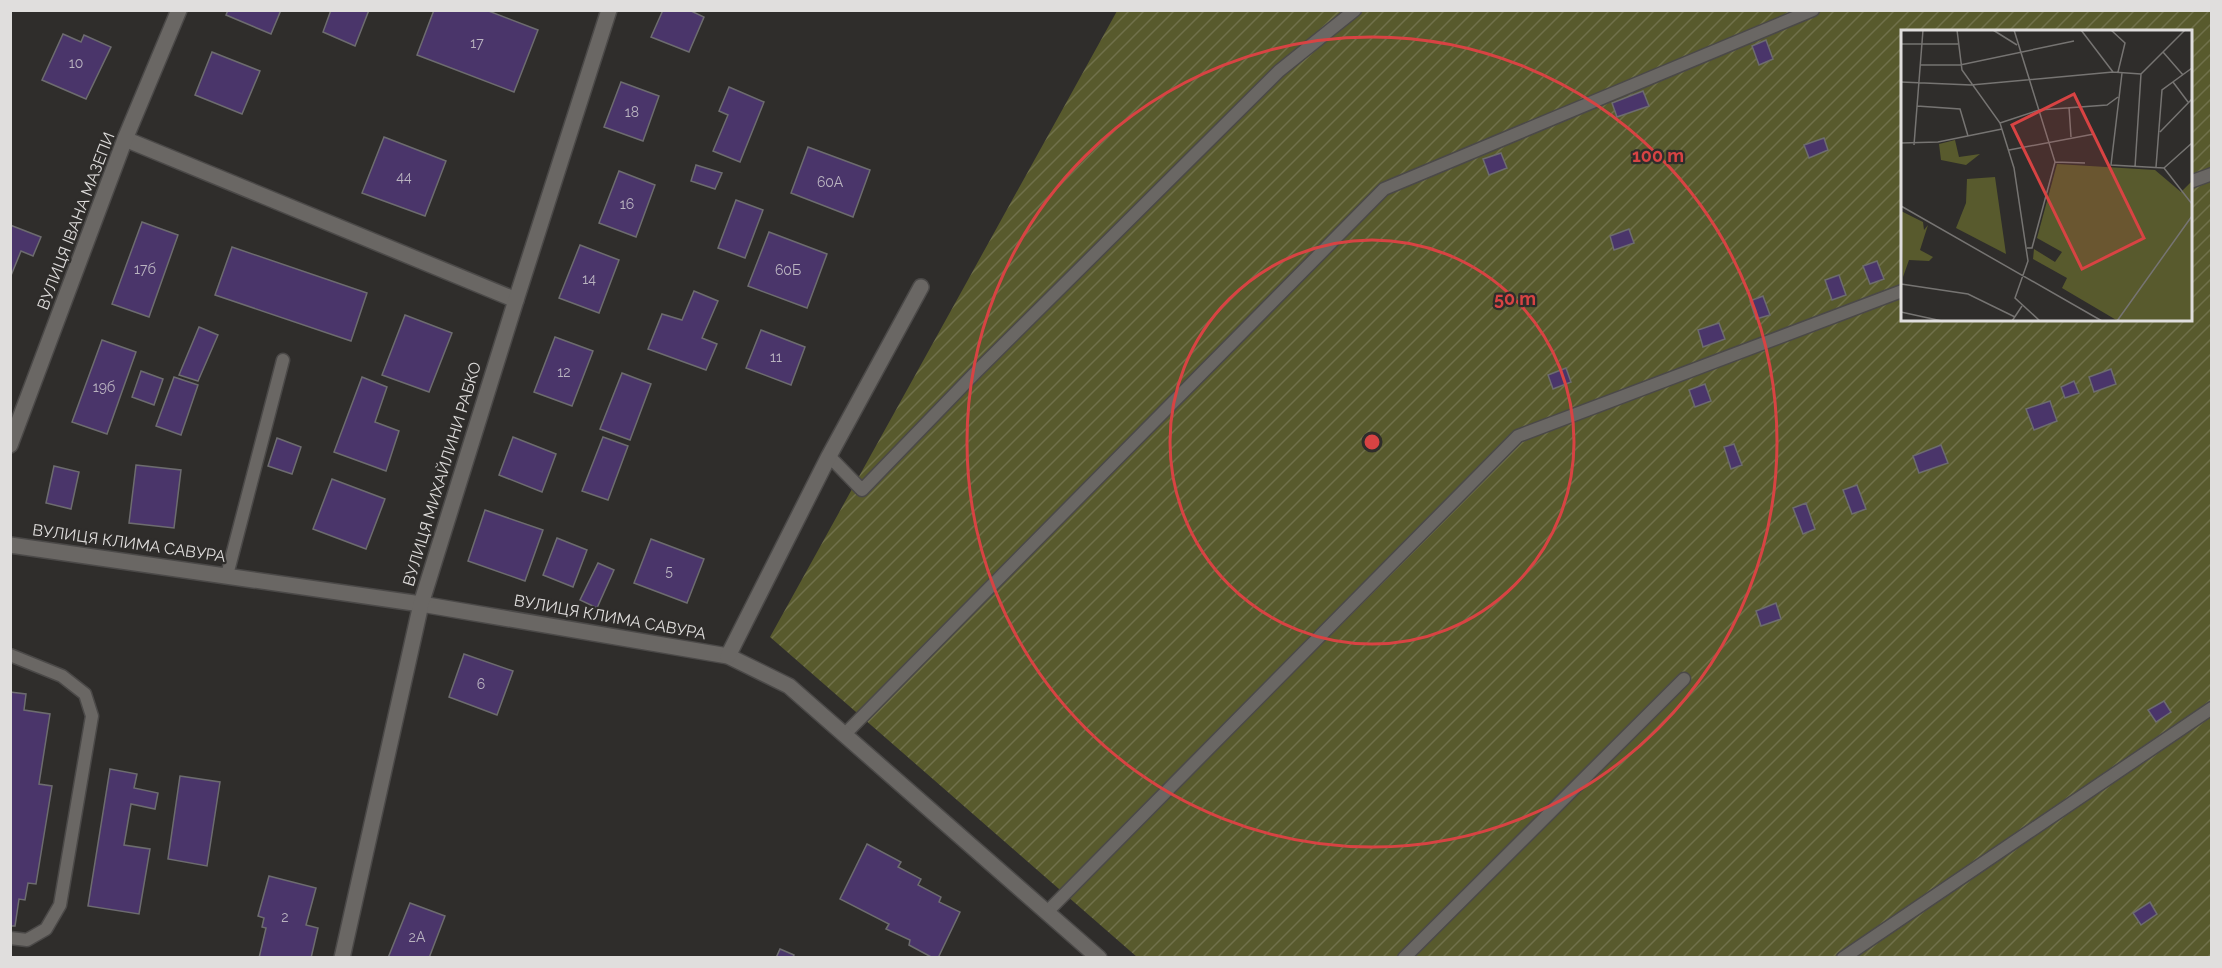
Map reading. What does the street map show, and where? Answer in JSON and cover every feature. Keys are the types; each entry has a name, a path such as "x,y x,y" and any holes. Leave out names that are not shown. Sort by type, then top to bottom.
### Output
{"street":[{"name":"ВУЛИЦЯ ІВАНА МАЗЕПИ","path":"10,445 125,139 179,10"},
{"name":"ВУЛИЦЯ МИХАЙЛИНИ РАБКО","path":"342,957 421,603 609,10"},
{"path":"125,139 516,300"},
{"path":"728,656 829,456 921,287"},
{"name":"ВУЛИЦЯ КЛИМА САВУРА","path":"10,545 421,603 728,656 789,686 1099,957"}],"lane":[{"path":"829,456 862,490 976,371 1279,71 1355,10"},
{"path":"844,735 1384,189 1813,10"},
{"path":"2192,181 2211,174"},
{"path":"1047,912 1518,436 1901,291"},
{"path":"227,575 283,360"},
{"path":"10,655 62,676 85,694 92,716 60,905 46,929 27,940 10,938"},
{"path":"1404,957 1684,680"},
{"path":"1843,957 2211,708"}],"green space":[{"path":"1117,11 2211,11 2211,957 1137,957 770,637"}],"building":[{"path":"228,10 281,10 271,34 226,15"},
{"path":"331,10 369,10 355,46 323,32"},
{"path":"434,10 486,10 538,30 514,92 417,55"},
{"path":"663,10 689,10 704,17 689,52 651,37"},
{"path":"63,34 81,42 84,35 111,47 86,99 42,80"},
{"path":"1766,40 1773,59 1759,65 1752,46"},
{"path":"212,52 260,71 242,114 195,95"},
{"path":"621,82 659,96 643,141 604,127"},
{"path":"729,87 764,102 740,162 713,151 728,115 719,111"},
{"path":"1643,91 1649,106 1617,117 1612,103"},
{"path":"384,137 446,161 425,216 362,193"},
{"path":"1824,138 1828,150 1809,158 1804,145"},
{"path":"808,147 870,170 853,217 791,193"},
{"path":"1501,153 1507,168 1489,175 1483,159"},
{"path":"696,165 722,173 715,189 691,181"},
{"path":"619,171 655,185 636,237 599,223"},
{"path":"736,200 763,210 745,258 718,248"},
{"path":"142,222 178,235 149,317 112,304"},
{"path":"10,225 41,237 33,256 21,251 10,278"},
{"path":"1629,229 1634,243 1614,250 1610,236"},
{"path":"769,232 827,254 807,308 748,286"},
{"path":"580,245 619,260 599,313 559,298"},
{"path":"232,247 367,293 351,341 215,295"},
{"path":"1877,261 1884,279 1870,284 1863,266"},
{"path":"1839,275 1846,295 1832,300 1825,280"},
{"path":"694,291 718,301 702,338 717,344 706,370 648,349 662,314 682,320"},
{"path":"1763,296 1770,315 1756,319 1750,301"},
{"path":"405,315 452,333 429,392 382,375"},
{"path":"1719,323 1725,339 1703,347 1698,330"},
{"path":"199,327 218,335 198,381 179,375"},
{"path":"761,330 805,347 791,385 746,368"},
{"path":"555,337 593,351 572,406 534,392"},
{"path":"102,340 136,352 107,434 72,422"},
{"path":"1566,368 1571,382 1553,389 1548,375"},
{"path":"2111,369 2116,384 2094,392 2089,377"},
{"path":"141,371 163,379 154,405 132,397"},
{"path":"622,373 651,384 630,440 600,429"},
{"path":"174,377 198,385 181,435 156,426"},
{"path":"362,377 387,387 375,422 399,431 386,471 334,452"},
{"path":"2074,381 2079,393 2065,398 2061,387"},
{"path":"1705,384 1711,401 1695,407 1689,390"},
{"path":"2050,401 2057,421 2034,430 2026,409"},
{"path":"513,437 556,454 542,492 499,475"},
{"path":"603,437 628,446 608,500 582,491"},
{"path":"277,438 301,447 292,474 268,466"},
{"path":"1734,444 1742,465 1731,469 1724,447"},
{"path":"1941,445 1948,463 1919,473 1913,456"},
{"path":"136,465 181,470 174,528 129,523"},
{"path":"54,466 79,472 71,509 46,503"},
{"path":"332,479 385,499 366,549 313,529"},
{"path":"1857,485 1866,509 1852,514 1843,490"},
{"path":"1806,503 1815,529 1803,534 1793,508"},
{"path":"485,510 543,530 525,581 468,561"},
{"path":"557,538 587,550 573,587 543,575"},
{"path":"651,539 704,559 687,603 634,583"},
{"path":"598,563 614,570 597,608 580,600"},
{"path":"1776,603 1781,619 1761,626 1756,611"},
{"path":"464,654 513,671 497,715 449,697"},
{"path":"10,692 26,694 24,710 50,714 39,784 52,786 36,884 28,883 25,900 19,899 15,926 10,926"},
{"path":"2164,701 2171,712 2156,722 2148,710"},
{"path":"110,769 137,774 134,788 158,793 155,809 131,804 124,845 150,849 139,914 88,906"},
{"path":"180,776 220,782 207,866 168,859"},
{"path":"867,844 901,862 898,867 921,879 918,885 941,897 939,902 960,912 938,958 933,958 909,945 910,940 886,929 889,924 840,899"},
{"path":"269,876 316,888 306,925 318,928 311,958 259,958 266,928 262,927 264,918 258,916"},
{"path":"2150,902 2157,914 2141,925 2133,913"},
{"path":"410,903 445,916 429,958 388,958"},
{"path":"780,949 794,955 793,958 776,958"}]}
